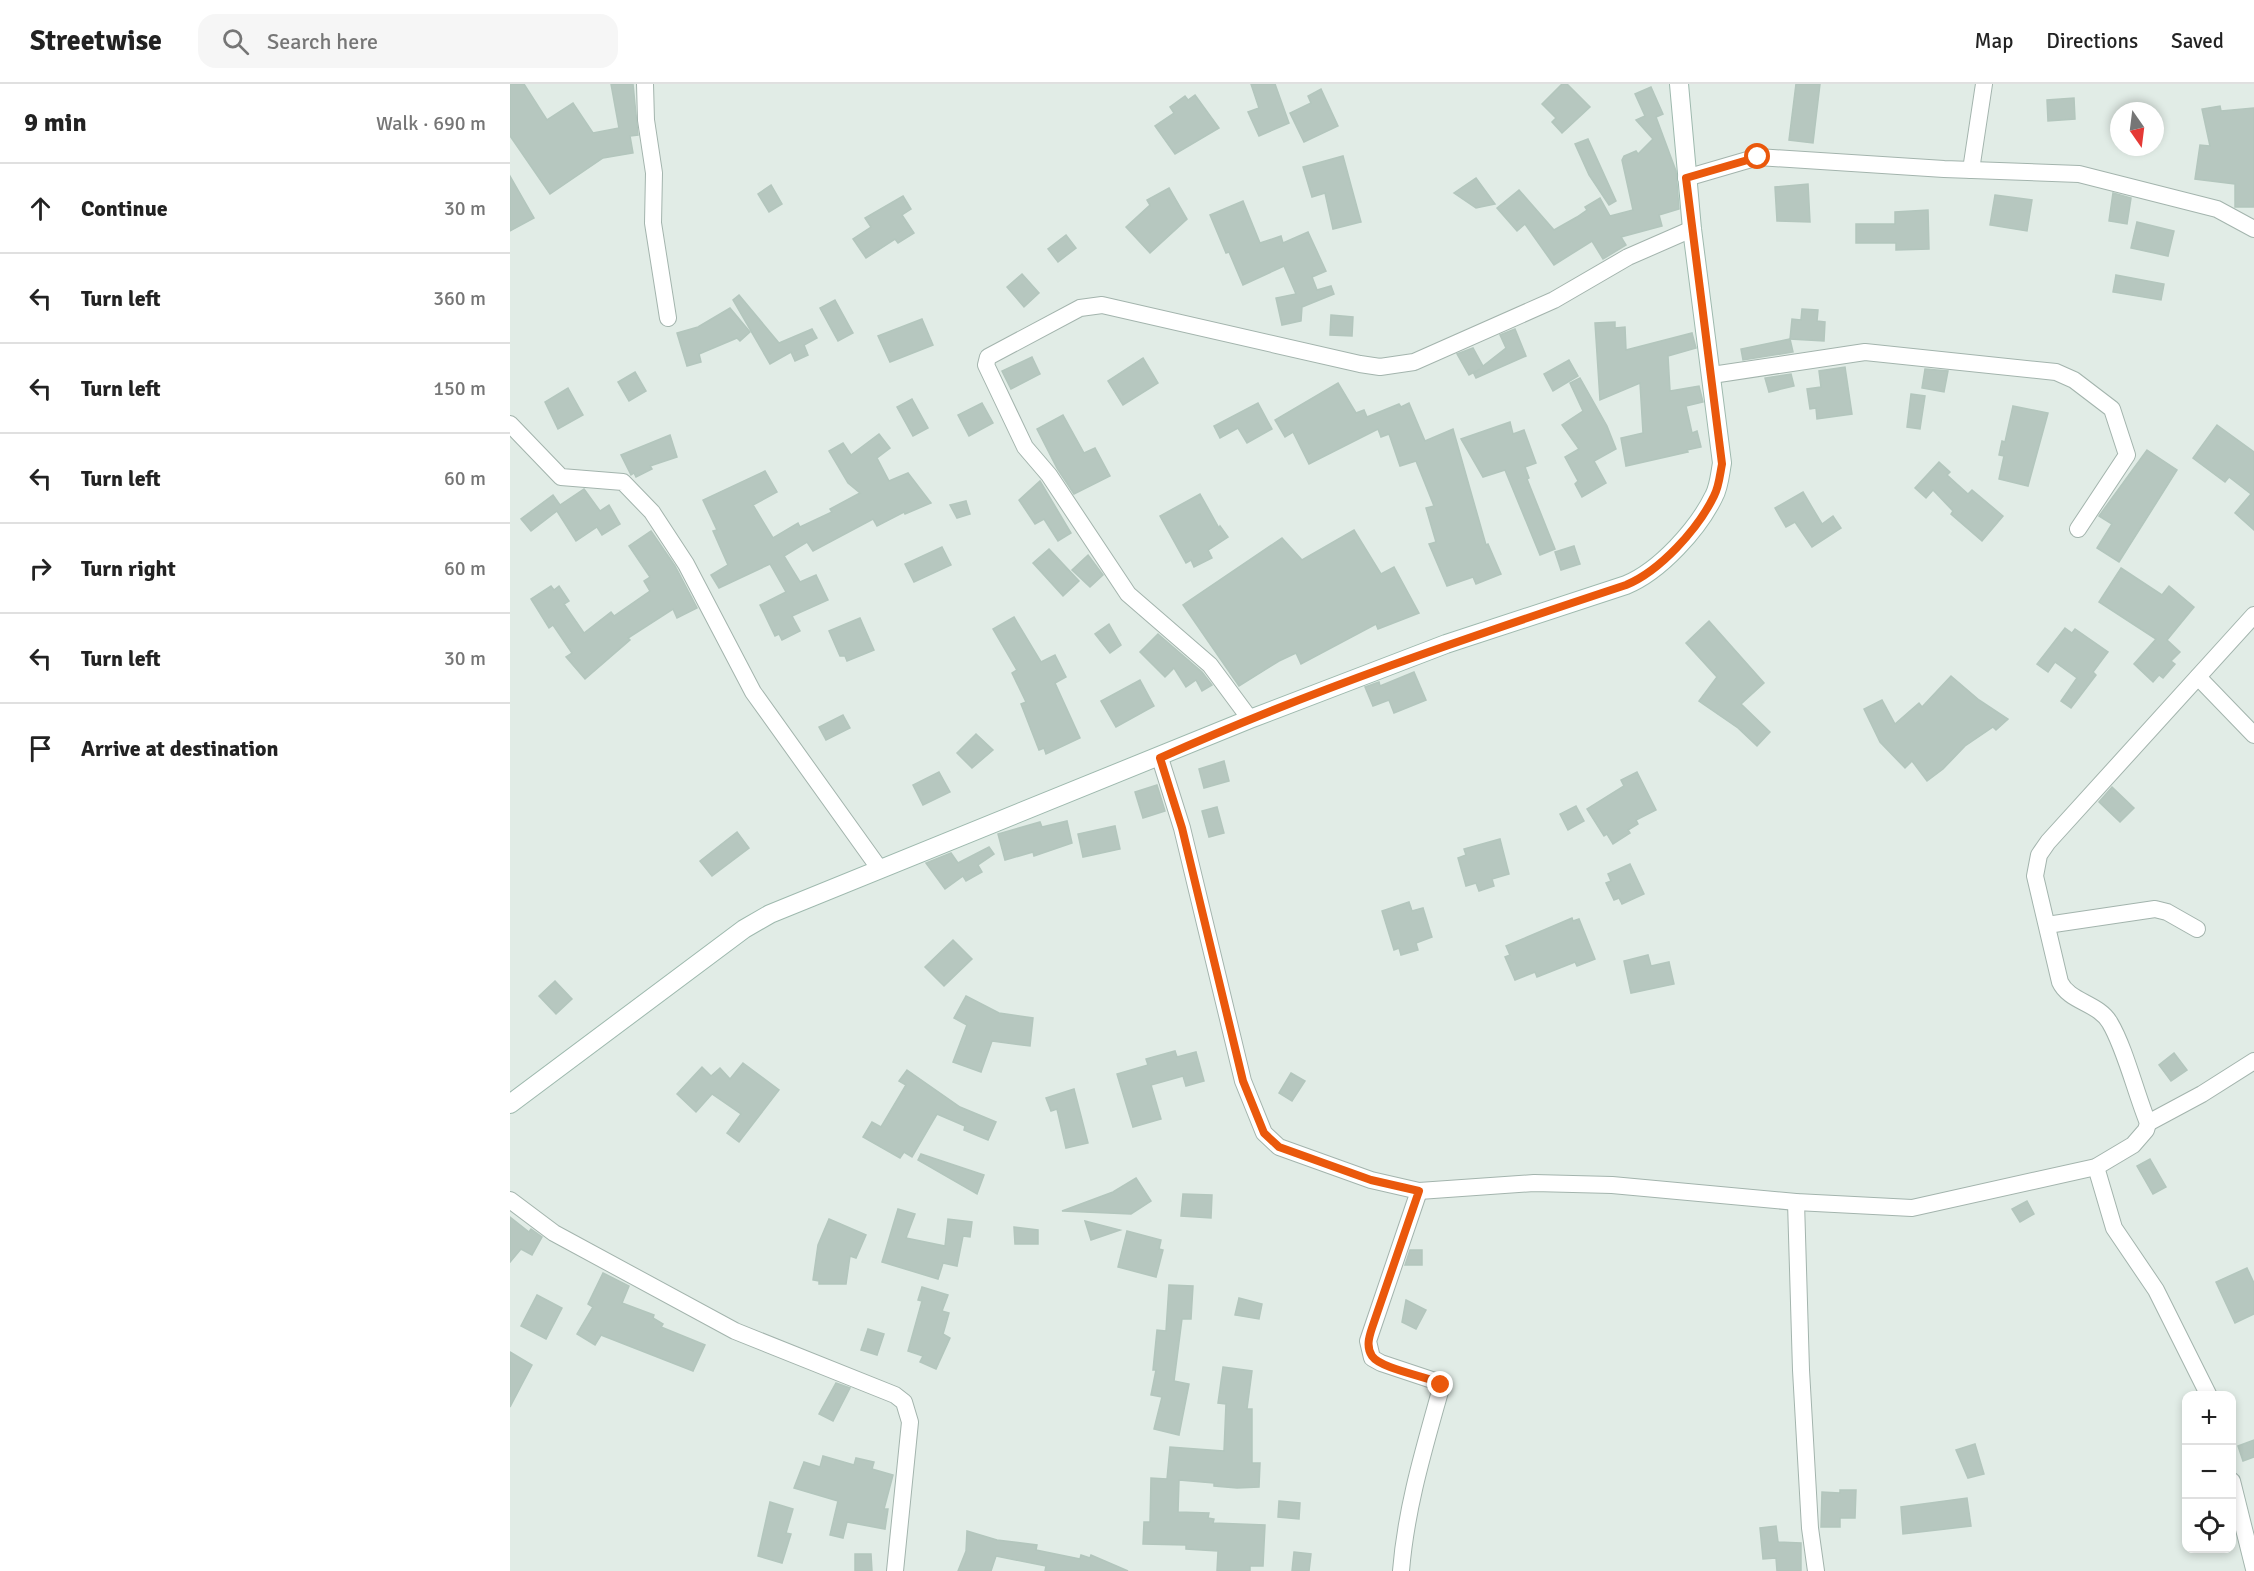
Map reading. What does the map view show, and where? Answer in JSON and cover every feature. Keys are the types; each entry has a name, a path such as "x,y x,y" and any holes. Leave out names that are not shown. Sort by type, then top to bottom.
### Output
{"street":[{"path":"645,84 646,120 654,172 653,224 668,318"},
{"path":"510,1104 744,929 770,914 879,868 1160,758 1250,719 1446,644 1645,577 1662,563 1715,495 1722,464 1686,178 1679,84"},
{"path":"1971,170 1984,84"},
{"path":"1686,178 1758,157 2079,174 2217,209 2254,229"},
{"path":"1250,719 1210,664 1128,594 1049,475 1025,447 986,365 988,357 1080,308 1102,305 1360,364 1380,367 1414,362 1554,300 1628,257 1692,229"},
{"path":"1712,375 1865,352 2056,372 2074,380 2112,409 2127,455 2078,529"},
{"path":"510,424 561,477 623,482 652,512 686,564 753,692 879,868"},
{"path":"1160,758 1182,828 1243,1081 1264,1133 1279,1147 1371,1180 1419,1191 1534,1183 1612,1185 1796,1202 1912,1208 2096,1167 2133,1145 2146,1130 2148,1123 2110,1023 2103,1013 2062,987 2035,876 2039,855 2048,842 2254,615"},
{"path":"2198,677 2254,735"},
{"path":"2047,925 2156,909 2167,912 2197,929"},
{"path":"2148,1123 2202,1094 2254,1061"},
{"path":"2096,1167 2114,1228 2156,1290 2207,1391"},
{"path":"1401,1571 1403,1535 1416,1478 1442,1388 1438,1382 1372,1358 1368,1341 1419,1191"},
{"path":"510,1200 554,1233 735,1331 895,1395 904,1402 908,1410 910,1434 895,1571"},
{"path":"1796,1202 1801,1371 1810,1528 1816,1571"},
{"path":"2236,1497 2254,1569"}],"building":[{"path":"510,84 524,84 547,120 573,103 593,133 619,128 611,84 633,84 638,135 630,136 633,153 603,158 550,194 510,136"},
{"path":"1251,84 1275,84 1289,123 1259,136 1248,112 1259,108"},
{"path":"1562,84 1567,84 1590,107 1562,133 1552,122 1556,118 1542,104"},
{"path":"1796,84 1820,84 1813,143 1789,140"},
{"path":"1651,87 1663,114 1656,117 1676,171 1679,209 1659,215 1662,226 1621,237 1626,245 1603,259 1592,241 1554,265 1525,224 1517,231 1497,208 1519,190 1554,230 1577,217 1587,210 1585,207 1600,198 1610,216 1633,210 1622,160 1624,156 1636,151 1638,154 1653,139 1636,120 1645,116 1635,94"},
{"path":"1321,89 1338,126 1304,142 1290,113 1311,103 1308,96"},
{"path":"1195,95 1219,128 1175,154 1155,126 1174,113 1170,107 1185,96 1188,100"},
{"path":"2074,98 2075,119 2048,121 2047,100"},
{"path":"2220,106 2221,111 2254,108 2254,207 2235,207 2235,184 2195,179 2200,145 2210,146 2202,109"},
{"path":"1588,139 1616,201 1609,205 1589,175 1575,144"},
{"path":"1343,156 1361,222 1333,229 1325,193 1312,197 1303,167"},
{"path":"510,176 534,218 510,231"},
{"path":"1476,178 1495,204 1476,208 1454,193"},
{"path":"1808,184 1810,222 1777,221 1775,187"},
{"path":"771,185 782,204 769,212 758,194"},
{"path":"1169,188 1187,219 1150,253 1126,227 1150,205 1147,200"},
{"path":"2113,193 2131,198 2127,224 2109,221"},
{"path":"1995,195 2032,200 2027,231 1990,225"},
{"path":"903,196 911,209 902,215 914,233 898,243 895,239 866,258 853,239 871,227 865,218"},
{"path":"1243,201 1260,243 1281,236 1283,243 1308,232 1326,271 1312,277 1317,290 1331,286 1334,294 1302,307 1301,321 1282,325 1276,298 1296,294 1284,266 1243,285 1229,252 1226,253 1210,215"},
{"path":"1928,210 1929,249 1896,250 1896,243 1856,243 1856,224 1895,224 1895,212"},
{"path":"2137,222 2174,231 2168,256 2131,248"},
{"path":"1066,235 1076,248 1058,262 1048,249"},
{"path":"1022,274 1039,293 1024,307 1007,287"},
{"path":"2116,275 2164,284 2161,300 2113,292"},
{"path":"739,295 779,343 812,329 817,338 804,345 808,355 795,361 791,352 770,364 733,300"},
{"path":"835,300 853,333 838,341 820,308"},
{"path":"730,308 750,332 740,341 737,338 699,354 701,362 687,366 677,333 698,327"},
{"path":"1802,309 1818,310 1817,321 1825,322 1824,341 1790,339 1792,319 1801,320"},
{"path":"1331,315 1353,317 1352,336 1330,335"},
{"path":"922,319 933,345 890,362 878,336"},
{"path":"1615,322 1615,328 1625,327 1626,350 1692,333 1696,348 1668,356 1670,391 1699,386 1703,402 1686,406 1692,433 1697,431 1701,447 1626,466 1621,438 1643,433 1640,383 1600,400 1595,323"},
{"path":"1515,329 1526,356 1476,378 1474,374 1480,369 1469,375 1457,354 1473,348 1483,366 1506,348 1500,335"},
{"path":"1790,339 1793,352 1743,360 1741,349"},
{"path":"1032,357 1040,374 1011,389 1002,371"},
{"path":"1143,358 1158,383 1123,405 1108,381"},
{"path":"1569,360 1578,376 1553,391 1544,374"},
{"path":"1845,367 1852,414 1817,419 1816,408 1810,409 1807,389 1821,387 1819,371"},
{"path":"1925,369 1948,371 1944,392 1922,388"},
{"path":"635,372 646,391 629,401 618,382"},
{"path":"1791,374 1794,386 1769,392 1765,378"},
{"path":"1580,378 1607,426 1616,449 1594,461 1606,483 1582,497 1575,484 1578,481 1565,457 1579,449 1562,425 1583,411 1570,383"},
{"path":"1338,383 1356,413 1364,410 1367,417 1399,404 1401,407 1409,403 1425,441 1453,429 1486,545 1488,544 1501,574 1476,584 1473,577 1447,586 1429,544 1436,542 1426,508 1434,506 1416,461 1400,466 1389,434 1381,437 1378,429 1309,464 1293,432 1285,437 1275,420"},
{"path":"568,388 583,415 558,429 545,402"},
{"path":"1911,394 1925,396 1920,429 1907,427"},
{"path":"912,399 928,428 913,436 897,407"},
{"path":"982,403 993,423 969,436 958,415"},
{"path":"1258,403 1272,429 1247,443 1238,428 1220,438 1214,426"},
{"path":"2013,406 2048,413 2028,486 1999,479 2004,456 1999,455 2002,441 2005,442"},
{"path":"1063,415 1084,453 1095,448 1110,476 1074,494 1057,468 1037,429"},
{"path":"1510,422 1513,434 1524,430 1536,463 1525,467 1529,478 1527,479 1555,549 1540,555 1505,470 1483,477 1461,439"},
{"path":"2217,425 2254,452 2254,530 2235,513 2251,494 2229,477 2225,482 2193,458"},
{"path":"879,434 890,448 877,458 889,481 908,473 931,503 905,514 904,512 877,526 873,519 813,551 807,542 784,556 800,582 816,575 828,600 792,616 800,631 782,640 779,634 775,636 760,605 786,592 770,564 719,588 711,575 728,565 713,531 717,530 703,500 765,471 777,492 753,505 773,538 798,523 800,527 832,512 830,509 860,493 848,483 829,451 843,443 851,455"},
{"path":"670,435 677,457 650,466 652,469 636,477 634,473 631,475 621,455"},
{"path":"2147,450 2177,470 2119,562 2097,548 2112,524 2099,516"},
{"path":"1939,462 1950,472 1947,475 1968,494 1972,490 2003,516 1982,541 1951,514 1953,511 1933,490 1926,498 1915,488"},
{"path":"1040,481 1071,533 1058,541 1044,519 1035,524 1019,500"},
{"path":"584,489 600,511 609,505 620,524 602,535 597,527 576,541 557,511 531,531 521,519 553,495 560,505"},
{"path":"1803,492 1822,524 1833,516 1841,528 1812,547 1795,522 1786,527 1775,508"},
{"path":"1200,494 1219,528 1220,526 1228,537 1208,550 1212,558 1194,567 1191,560 1186,563 1160,516"},
{"path":"966,501 970,514 957,518 950,505"},
{"path":"1354,530 1381,574 1394,567 1419,613 1378,629 1376,624 1301,664 1296,653 1239,686 1183,605 1282,538 1302,560"},
{"path":"651,531 675,566 697,608 677,618 673,609 628,638 630,640 585,679 566,657 572,653 553,625 549,628 531,599 551,586 554,590 559,586 569,601 564,604 584,633 611,612 614,616 650,591 644,581 650,577 629,546"},
{"path":"1574,546 1580,564 1561,570 1555,552"},
{"path":"942,547 951,565 914,582 905,564"},
{"path":"1049,549 1079,581 1063,596 1033,563"},
{"path":"1088,555 1103,575 1090,587 1072,570"},
{"path":"2121,568 2162,595 2169,586 2194,607 2167,640 2180,652 2171,661 2175,664 2163,678 2159,675 2153,682 2134,664 2156,639 2099,602"},
{"path":"1014,617 1041,662 1055,655 1066,677 1055,683 1080,738 1046,754 1044,748 1039,750 1021,704 1026,702 1012,673 1017,670 993,629"},
{"path":"860,618 874,650 847,661 845,656 840,656 829,631"},
{"path":"1709,621 1764,683 1741,704 1770,732 1757,746 1738,728 1699,701 1717,677 1686,643"},
{"path":"1109,624 1121,645 1110,653 1095,634"},
{"path":"2065,628 2072,633 2075,629 2108,652 2093,672 2096,675 2071,708 2061,701 2077,678 2055,662 2048,672 2037,664"},
{"path":"1158,634 1202,672 1212,685 1202,691 1196,680 1186,687 1174,668 1165,677 1140,652"},
{"path":"1414,672 1426,700 1394,713 1389,700 1373,706 1365,687 1379,682 1380,686"},
{"path":"1951,676 1979,700 2008,719 1996,730 1993,727 1965,746 1943,769 1927,781 1912,761 1905,768 1880,742 1864,709 1882,700 1895,724 1919,703 1922,707"},
{"path":"1140,680 1154,706 1116,727 1101,701"},
{"path":"843,715 850,728 826,740 819,727"},
{"path":"976,734 993,750 972,768 957,753"},
{"path":"1224,761 1229,781 1204,788 1199,769"},
{"path":"939,772 950,792 923,805 913,785"},
{"path":"1637,772 1656,810 1636,820 1638,824 1628,830 1630,833 1613,844 1607,834 1604,836 1587,809 1624,786 1621,780"},
{"path":"1157,785 1165,811 1143,818 1135,792"},
{"path":"2112,787 2134,808 2120,822 2099,802"},
{"path":"1576,806 1584,821 1568,830 1560,814"},
{"path":"1217,807 1224,833 1209,837 1202,811"},
{"path":"1067,821 1072,843 1034,856 1033,852 1005,860 998,834 1040,822 1042,827"},
{"path":"1115,826 1120,849 1083,857 1078,834"},
{"path":"737,832 749,848 712,876 700,861"},
{"path":"1500,839 1509,874 1492,879 1494,886 1479,891 1476,883 1466,886 1458,858 1466,855 1464,849"},
{"path":"989,847 994,854 978,865 982,872 966,881 963,876 945,889 926,863 951,853 958,863"},
{"path":"1630,864 1644,894 1622,904 1619,898 1614,900 1606,883 1611,881 1608,874"},
{"path":"1409,902 1412,911 1423,908 1432,937 1416,943 1418,950 1401,955 1399,948 1394,950 1382,911"},
{"path":"1572,918 1573,921 1579,919 1595,959 1577,966 1575,962 1537,977 1535,972 1515,980 1505,957 1510,955 1506,946"},
{"path":"953,940 972,959 944,986 925,967"},
{"path":"1648,955 1651,966 1669,962 1674,984 1631,993 1624,961"},
{"path":"555,981 572,999 556,1014 539,996"},
{"path":"966,996 999,1013 1033,1018 1030,1046 992,1041 981,1072 953,1062 967,1025 954,1018"},
{"path":"1175,1051 1177,1057 1196,1052 1204,1081 1186,1086 1183,1076 1151,1085 1161,1119 1133,1127 1117,1074 1148,1065 1146,1059"},
{"path":"2174,1053 2187,1070 2171,1081 2159,1065"},
{"path":"743,1063 779,1090 739,1142 727,1133 741,1114 712,1094 696,1112 677,1094 702,1067 711,1076 720,1068 730,1079"},
{"path":"907,1070 960,1107 996,1122 988,1140 964,1130 965,1126 937,1114 912,1157 904,1152 900,1158 863,1137 872,1122 881,1127 906,1085 899,1081"},
{"path":"1291,1073 1305,1081 1292,1101 1279,1093"},
{"path":"1074,1089 1088,1143 1066,1148 1057,1109 1051,1111 1046,1098"},
{"path":"921,1154 984,1175 977,1194 918,1160"},
{"path":"2150,1159 2166,1187 2153,1194 2137,1166"},
{"path":"1136,1178 1151,1201 1131,1214 1062,1211 1113,1192"},
{"path":"1183,1194 1212,1195 1211,1218 1181,1216"},
{"path":"2027,1201 2034,1214 2020,1222 2012,1209"},
{"path":"898,1209 915,1214 906,1238 945,1246 948,1219 972,1222 970,1237 963,1236 957,1266 943,1263 938,1279 882,1262"},
{"path":"510,1217 529,1232 531,1229 542,1237 532,1255 521,1249 510,1262"},
{"path":"829,1219 866,1235 856,1258 850,1256 846,1284 819,1284 819,1281 813,1280 818,1245"},
{"path":"1085,1221 1120,1230 1091,1240"},
{"path":"1014,1227 1038,1230 1038,1244 1015,1244"},
{"path":"1127,1231 1161,1240 1159,1249 1163,1250 1156,1277 1118,1267"},
{"path":"1410,1250 1422,1250 1422,1265 1405,1265"},
{"path":"2247,1268 2254,1283 2254,1314 2235,1323 2216,1282"},
{"path":"603,1273 629,1286 622,1303 654,1315 653,1318 663,1324 661,1327 705,1345 693,1371 601,1335 595,1345 577,1334 593,1307 588,1304"},
{"path":"1169,1285 1193,1286 1191,1319 1182,1319 1174,1381 1189,1384 1179,1435 1154,1429 1162,1397 1151,1395 1156,1370 1153,1370 1157,1330 1166,1331"},
{"path":"922,1287 948,1295 942,1311 949,1313 943,1334 950,1338 936,1369 920,1362 923,1356 908,1351 922,1301 918,1300"},
{"path":"537,1295 562,1308 546,1339 521,1326"},
{"path":"1239,1298 1262,1304 1259,1319 1235,1315"},
{"path":"1406,1300 1426,1310 1416,1329 1402,1322"},
{"path":"868,1329 884,1334 877,1355 861,1350"},
{"path":"510,1352 532,1365 510,1407"},
{"path":"1223,1367 1252,1371 1247,1409 1252,1409 1252,1463 1260,1463 1259,1487 1214,1486 1214,1483 1179,1480 1178,1512 1209,1513 1208,1518 1214,1519 1213,1523 1265,1525 1263,1566 1250,1566 1250,1571 1217,1571 1218,1551 1186,1549 1186,1545 1143,1544 1144,1522 1150,1522 1151,1478 1167,1479 1170,1447 1224,1451 1226,1404 1218,1403"},
{"path":"836,1383 850,1388 833,1421 819,1414"},
{"path":"2254,1440 2254,1457 2243,1461 2238,1446"},
{"path":"1975,1444 1984,1474 1968,1478 1956,1450"},
{"path":"823,1456 854,1465 856,1458 874,1462 872,1469 893,1475 884,1509 888,1509 885,1529 847,1522 843,1538 830,1535 838,1501 794,1488 804,1462 820,1467"},
{"path":"1840,1490 1856,1490 1855,1518 1840,1518 1840,1527 1821,1527 1822,1492 1840,1493"},
{"path":"1967,1498 1971,1526 1903,1534 1901,1507"},
{"path":"1279,1501 1300,1503 1299,1519 1278,1517"},
{"path":"770,1502 793,1509 786,1533 791,1534 782,1563 758,1556"},
{"path":"1776,1526 1778,1542 1801,1543 1801,1571 1777,1571 1776,1558 1763,1559 1760,1528"},
{"path":"967,1531 997,1540 1037,1545 1036,1550 1080,1559 1081,1555 1090,1558 1091,1555 1128,1571 1045,1571 1046,1566 996,1556 991,1571 958,1571 966,1551"},
{"path":"1294,1552 1311,1554 1309,1571 1292,1571"},
{"path":"855,1554 871,1554 872,1571 855,1571"}],"route":[{"path":"1441,1385 1381,1363 1372,1358 1369,1350 1368,1341 1372,1328 1419,1191 1371,1180 1279,1147 1264,1133 1243,1081 1225,998 1182,828 1160,758 1250,719 1446,644 1626,585 1645,577 1662,563 1694,525 1715,495 1722,464 1686,178 1758,157"}]}
